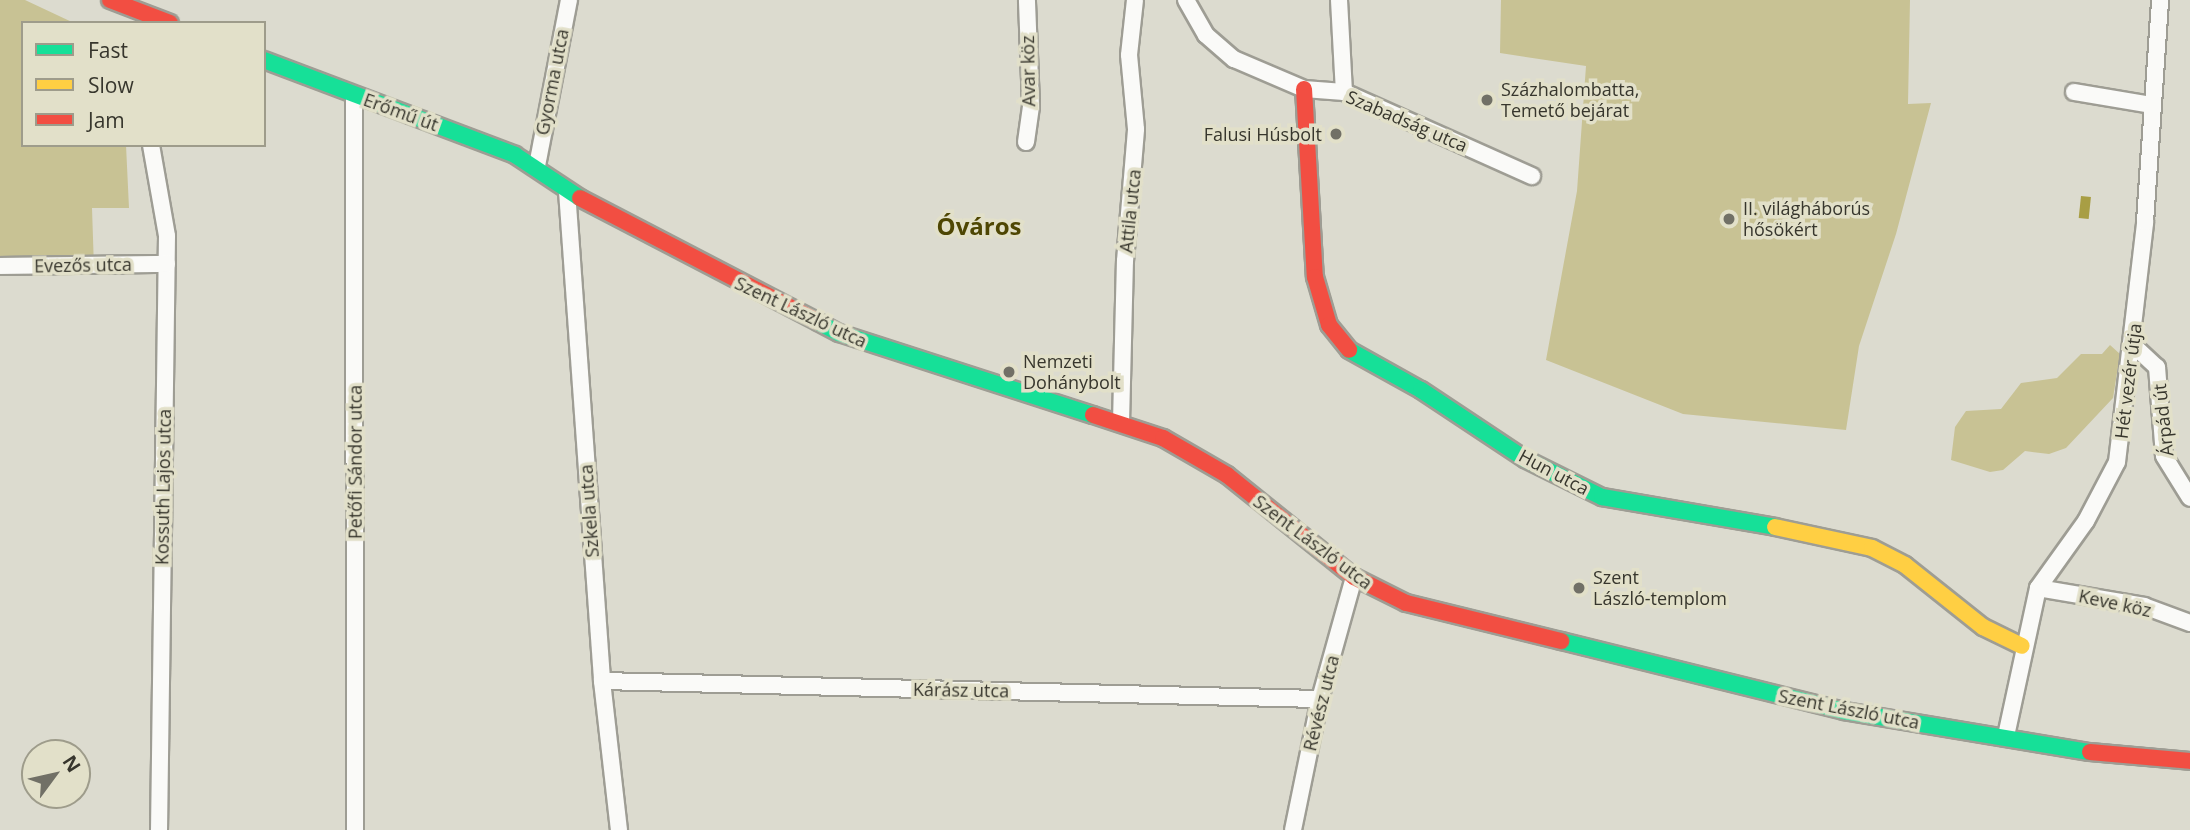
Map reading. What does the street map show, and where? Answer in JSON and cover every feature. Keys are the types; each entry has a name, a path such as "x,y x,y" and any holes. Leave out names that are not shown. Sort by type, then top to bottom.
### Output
{"street":[{"path":"110,0 131,15 160,21"},
{"name":"Gyorma utca","path":"537,166 569,0"},
{"name":"Avar köz","path":"1026,142 1031,106 1027,0"},
{"name":"Attila utca","path":"1121,423 1125,261 1136,129 1129,55 1135,0"},
{"name":"Szabadság utca","path":"1186,0 1206,35 1234,60 1304,89 1344,92 1532,176"},
{"path":"1339,0 1344,92"},
{"name":"Hét vezér útja","path":"2006,736 2022,646 2038,588 2086,522 2117,461 2133,345 2160,0"},
{"name":"Erőmű út","path":"266,61 537,166"},
{"name":"Hun utca","path":"1304,89 1315,277 1329,325 1353,356 1421,390 1525,459 1602,497 1630,505 1808,532 1872,548 1905,565 1983,627 2022,646"},
{"path":"2074,92 2152,105"},
{"name":"Petőfi Sándor utca","path":"354,95 355,830"},
{"name":"Kossuth Lajos utca","path":"151,147 162,197 167,264 159,830"},
{"name":"Szent László utca","path":"537,166 566,191 839,333 1121,423 1196,455 1354,577 1406,603 1844,711 2116,756 2190,761"},
{"name":"Szkela utca","path":"566,191 601,681 619,830"},
{"name":"Evezős utca","path":"0,266 167,264"},
{"name":"Árpád út","path":"2133,345 2157,367 2164,456 2190,498"},
{"name":"Révész utca","path":"1293,830 1320,699 1354,577"},
{"name":"Keve köz","path":"2038,588 2144,606 2190,623"},
{"name":"Kárász utca","path":"601,681 1320,699"}],"shaded area":[{"path":"0,0 25,0 70,21 21,21 21,147 126,147 129,208 92,208 94,268 0,265"},
{"path":"1501,0 1910,0 1908,104 1931,103 1896,234 1859,346 1846,430 1683,414 1546,360 1577,191 1586,66 1500,53"},
{"path":"2081,196 2091,197 2089,219 2079,218"},
{"path":"2110,345 2120,354 2113,398 2066,448 2049,454 2025,451 2003,470 1990,472 1951,460 1955,427 1966,411 2001,409 2021,383 2057,378 2081,354 2102,354"}],"traffic: fast":[{"path":"266,61 515,155 580,198"},
{"path":"818,322 839,333 1093,415"},
{"path":"1349,350 1421,390 1525,459 1602,497 1775,527"},
{"path":"1561,641 1844,711 2090,752"}],"traffic: slow":[{"path":"1775,527 1872,548 1905,565 1983,627 2022,646"}],"traffic: jam":[{"path":"110,0 165,21"},
{"path":"1304,89 1315,277 1329,325 1349,350"},
{"path":"580,198 818,322"},
{"path":"1093,415 1163,438 1227,475 1354,577 1406,603 1561,641"},
{"path":"2090,752 2190,761"}],"place":[{"name":"Százhalombatta, Temető bejárat","path":"1487,100"},
{"name":"Falusi Húsbolt","path":"1336,134"},
{"name":"II. világháborús hősökért","path":"1729,219"},
{"name":"Nemzeti Dohánybolt","path":"1009,372"},
{"name":"Szent László-templom","path":"1579,588"}],"district":[{"name":"Óváros","path":"979,226"}]}
